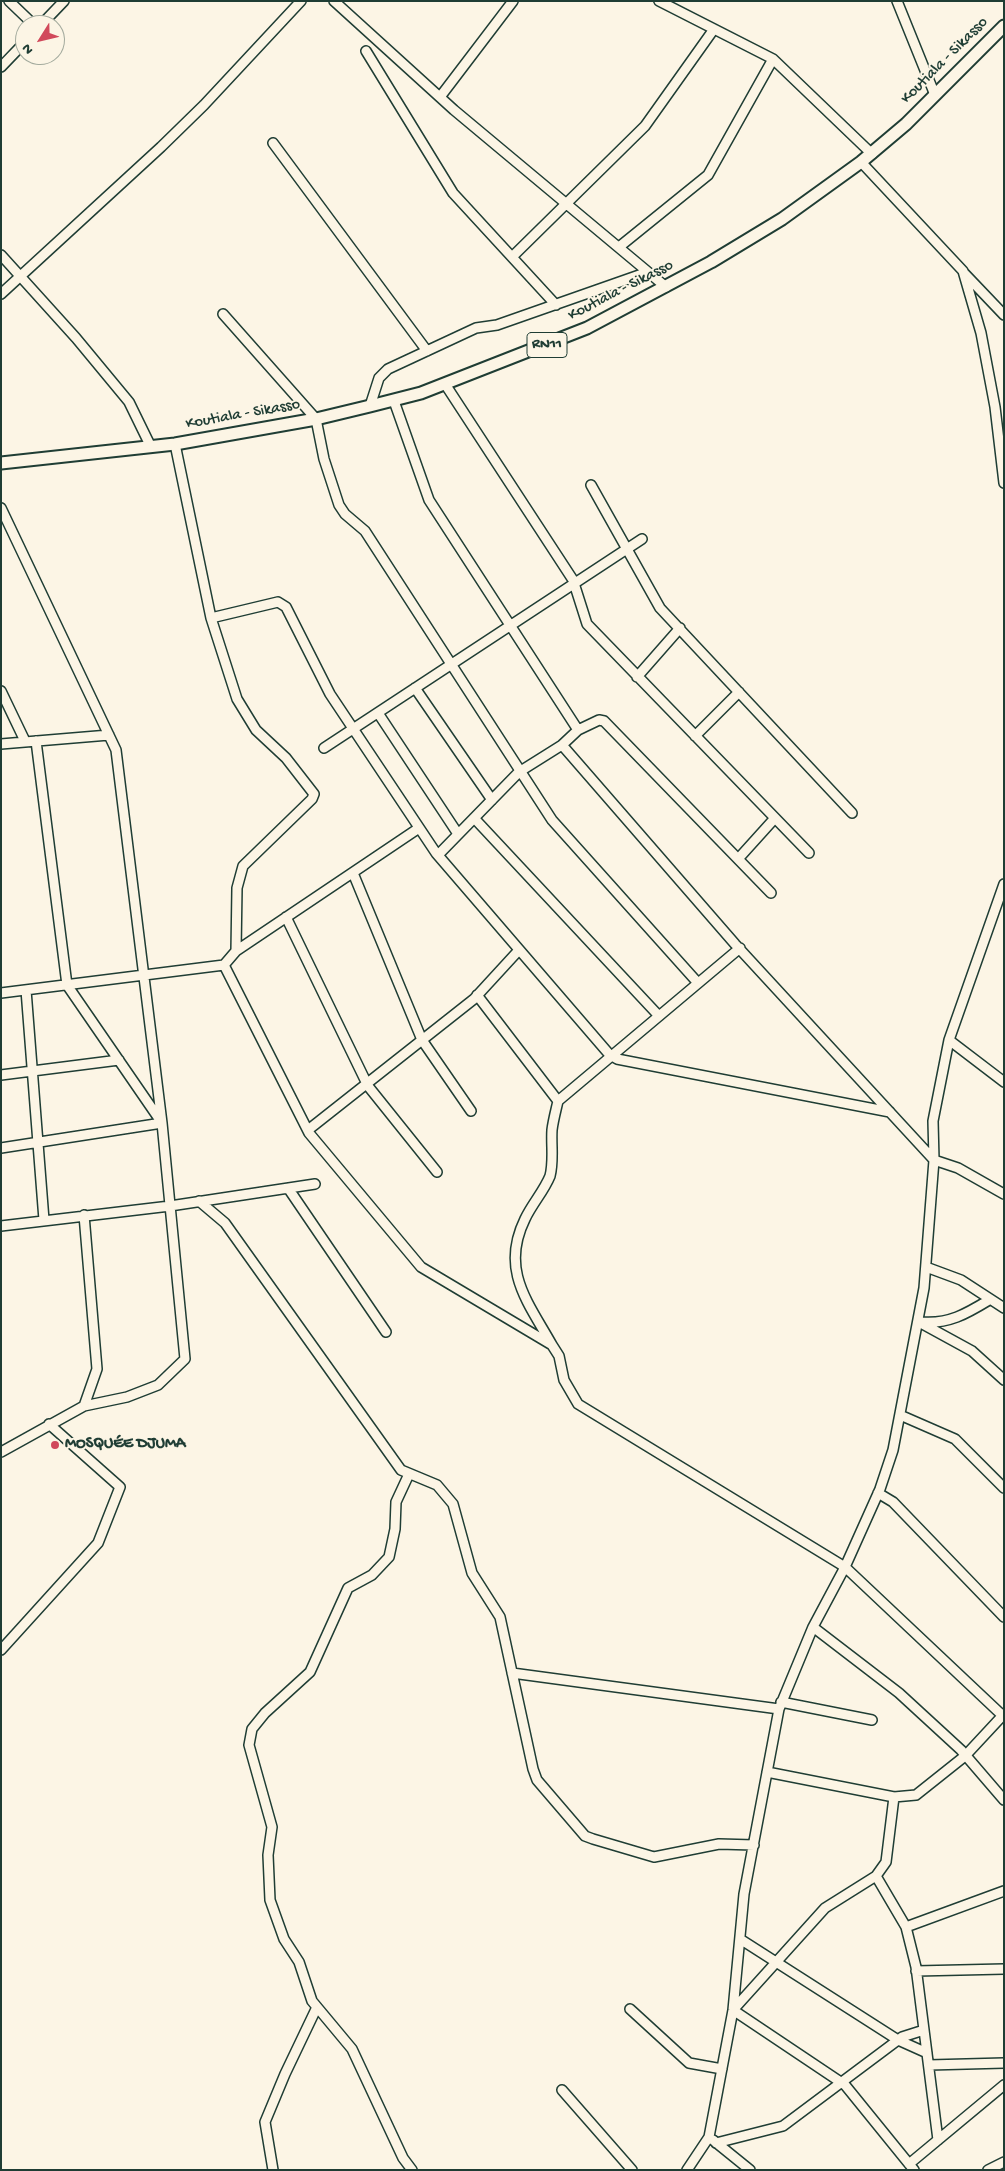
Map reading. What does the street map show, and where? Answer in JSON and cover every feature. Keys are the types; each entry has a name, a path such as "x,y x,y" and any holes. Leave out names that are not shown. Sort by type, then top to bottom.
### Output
{"main road":[{"name":"Koutiala - Sikasso","path":"1,463 150,445 175,444 316,418 394,401 445,384 587,328 666,287 782,219 861,162 906,124 1004,26"}],"street":[{"path":"10,1 24,15"},
{"path":"51,15 64,1"},
{"path":"1,294 204,105 301,1"},
{"path":"334,1 440,96 666,287"},
{"path":"440,96 513,1"},
{"path":"659,1 774,60 872,154"},
{"path":"897,1 935,95"},
{"path":"512,257 645,126 714,29"},
{"path":"366,51 453,192 556,305"},
{"path":"1,67 15,52"},
{"path":"619,247 708,176 774,60"},
{"path":"273,143 427,351"},
{"path":"861,162 1004,316"},
{"path":"1,254 76,338 129,402 150,445"},
{"path":"963,271 981,333 995,407 1004,483"},
{"path":"370,406 380,376 388,369 476,328 497,325 648,272"},
{"path":"223,314 316,418 324,459 338,505 345,514 365,531 519,772 552,820 698,983"},
{"path":"445,384 574,584 587,624 637,678 809,853"},
{"path":"394,401 429,500 578,730"},
{"path":"175,444 211,618 237,700 256,730 286,758 314,794 312,800 243,866 237,888 236,950"},
{"path":"591,485 660,608 852,813"},
{"path":"1,508 116,750 162,1123 185,1359 158,1385 128,1397 84,1406 1,1452"},
{"path":"324,748 642,538"},
{"path":"211,618 278,602 286,606 330,694 438,855 612,1056 617,1059 890,1112"},
{"path":"637,678 680,628"},
{"path":"415,688 492,800"},
{"path":"1,691 25,741"},
{"path":"695,736 739,692"},
{"path":"378,713 458,834"},
{"path":"438,855 519,772 562,745 578,730 599,720 604,721 771,893"},
{"path":"1,744 108,735"},
{"path":"36,741 67,985 162,1123"},
{"path":"562,745 740,948 934,1160 958,1168 1004,1194"},
{"path":"474,818 659,1016"},
{"path":"738,859 775,818"},
{"path":"1,993 224,965 236,950 419,828"},
{"path":"352,873 422,1040 471,1111"},
{"path":"687,2170 713,2140 722,2069 733,2010 744,1894 780,1705 813,1627 845,1567 878,1493 893,1450 919,1322 926,1267 934,1160 933,1121 949,1040 1000,905 1004,884"},
{"path":"286,917 366,1084 437,1172"},
{"path":"740,948 558,1101 552,1129 552,1167 549,1177 525,1218 515,1249 518,1282 522,1294 559,1356 564,1380 578,1404 845,1567 1003,1715 965,1756 916,1795 894,1797 767,1772"},
{"path":"308,1130 478,995 519,950"},
{"path":"224,965 308,1130 421,1267 552,1346"},
{"path":"26,990 44,1220"},
{"path":"478,995 558,1101"},
{"path":"949,1040 1004,1082"},
{"path":"1,1075 119,1060"},
{"path":"1,1148 162,1123"},
{"path":"1,1226 170,1206 316,1184"},
{"path":"288,1188 386,1332"},
{"path":"200,1201 226,1223 401,1470 437,1485 453,1504 472,1573 500,1617 537,1780 585,1836 654,1857 719,1844 754,1845"},
{"path":"84,1215 97,1369 84,1406"},
{"path":"926,1267 961,1280 1004,1308"},
{"path":"919,1322 938,1323 973,1310 989,1300"},
{"path":"919,1322 972,1351 1004,1380"},
{"path":"900,1415 955,1439 1004,1488"},
{"path":"1,1650 98,1544 120,1487 49,1424"},
{"path":"409,1474 396,1502 395,1529 389,1557 372,1574 348,1588 310,1672 265,1713 252,1729 249,1745 272,1826 268,1855 270,1900 284,1939 299,1962 312,2001 352,2049 403,2158 412,2170"},
{"path":"878,1493 893,1502 1004,1617"},
{"path":"813,1627 899,1693 965,1756 1004,1800"},
{"path":"512,1673 780,1705 872,1720"},
{"path":"733,2010 825,1908 876,1876 886,1862 894,1797"},
{"path":"876,1876 906,1927 916,1971 938,2140"},
{"path":"906,1927 1004,1891"},
{"path":"740,1939 898,2040 927,2053"},
{"path":"916,1971 1004,1969"},
{"path":"273,2170 265,2122 284,2074 317,2007"},
{"path":"630,2010 689,2063 722,2069"},
{"path":"733,2010 841,2083 912,2167 938,2140 1004,2085"},
{"path":"713,2140 783,2126 898,2040 924,2030"},
{"path":"929,2065 1004,2063"},
{"path":"562,2090 632,2170"},
{"path":"713,2140 750,2170"},
{"path":"988,2170 1004,2162"}],"place":[{"name":"MOSQUÉE DJUMA","path":"55,1445"}]}
